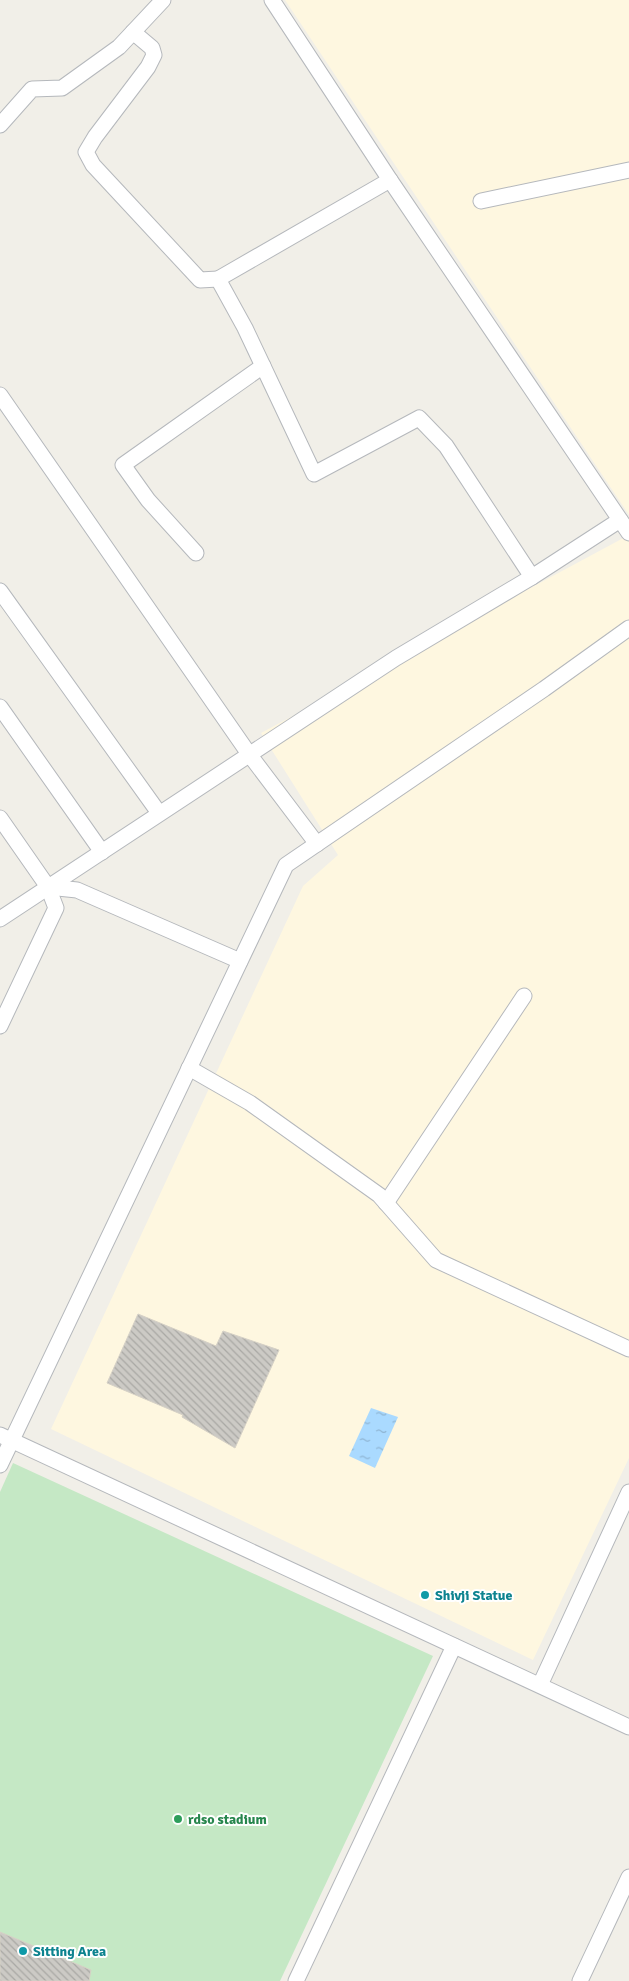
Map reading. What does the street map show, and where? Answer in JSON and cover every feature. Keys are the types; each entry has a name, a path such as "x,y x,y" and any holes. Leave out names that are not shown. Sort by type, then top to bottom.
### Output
{"street":[{"path":"0,124 32,89 62,88 119,47 163,0"},
{"path":"272,0 390,180 629,533"},
{"path":"133,32 152,48 154,55 148,67 95,137 86,152 93,165 200,280 218,279 390,180"},
{"path":"481,201 629,170"},
{"path":"218,279 263,366 314,474 419,418 446,446 532,577"},
{"path":"196,553 148,500 123,465 263,366"},
{"path":"0,395 249,754 317,844"},
{"path":"0,919 396,658 532,577 620,520"},
{"path":"0,591 159,813"},
{"path":"0,1465 6,1438 189,1068 286,865 544,689 629,628"},
{"path":"0,707 102,852"},
{"path":"0,818 48,887 56,908 0,1026"},
{"path":"48,887 76,890 240,961"},
{"path":"386,1202 524,996"},
{"path":"189,1068 250,1103 379,1195 436,1260 629,1349"},
{"path":"6,1438 629,1726"},
{"path":"540,1685 629,1492"},
{"path":"296,1981 454,1646"},
{"path":"580,1981 629,1877"}],"shaded area":[{"path":"285,0 629,0 629,515 381,144"},
{"path":"629,535 629,1458 533,1660 51,1429 303,886 338,855 261,733"}],"green space":[{"name":"rdso stadium","path":"13,1463 433,1656 280,1981 0,1981 0,1492"}],"water":[{"path":"371,1408 398,1417 375,1468 349,1456"}],"building":[{"path":"138,1314 216,1346 223,1331 279,1350 235,1448 182,1417 183,1415 107,1383"},
{"name":"Sitting Area","path":"0,1932 91,1970 89,1981 0,1981"}],"place":[{"name":"Shivji Statue","path":"425,1595"},
{"name":"rdso stadium","path":"178,1819"},
{"name":"Sitting Area","path":"23,1951"}]}
